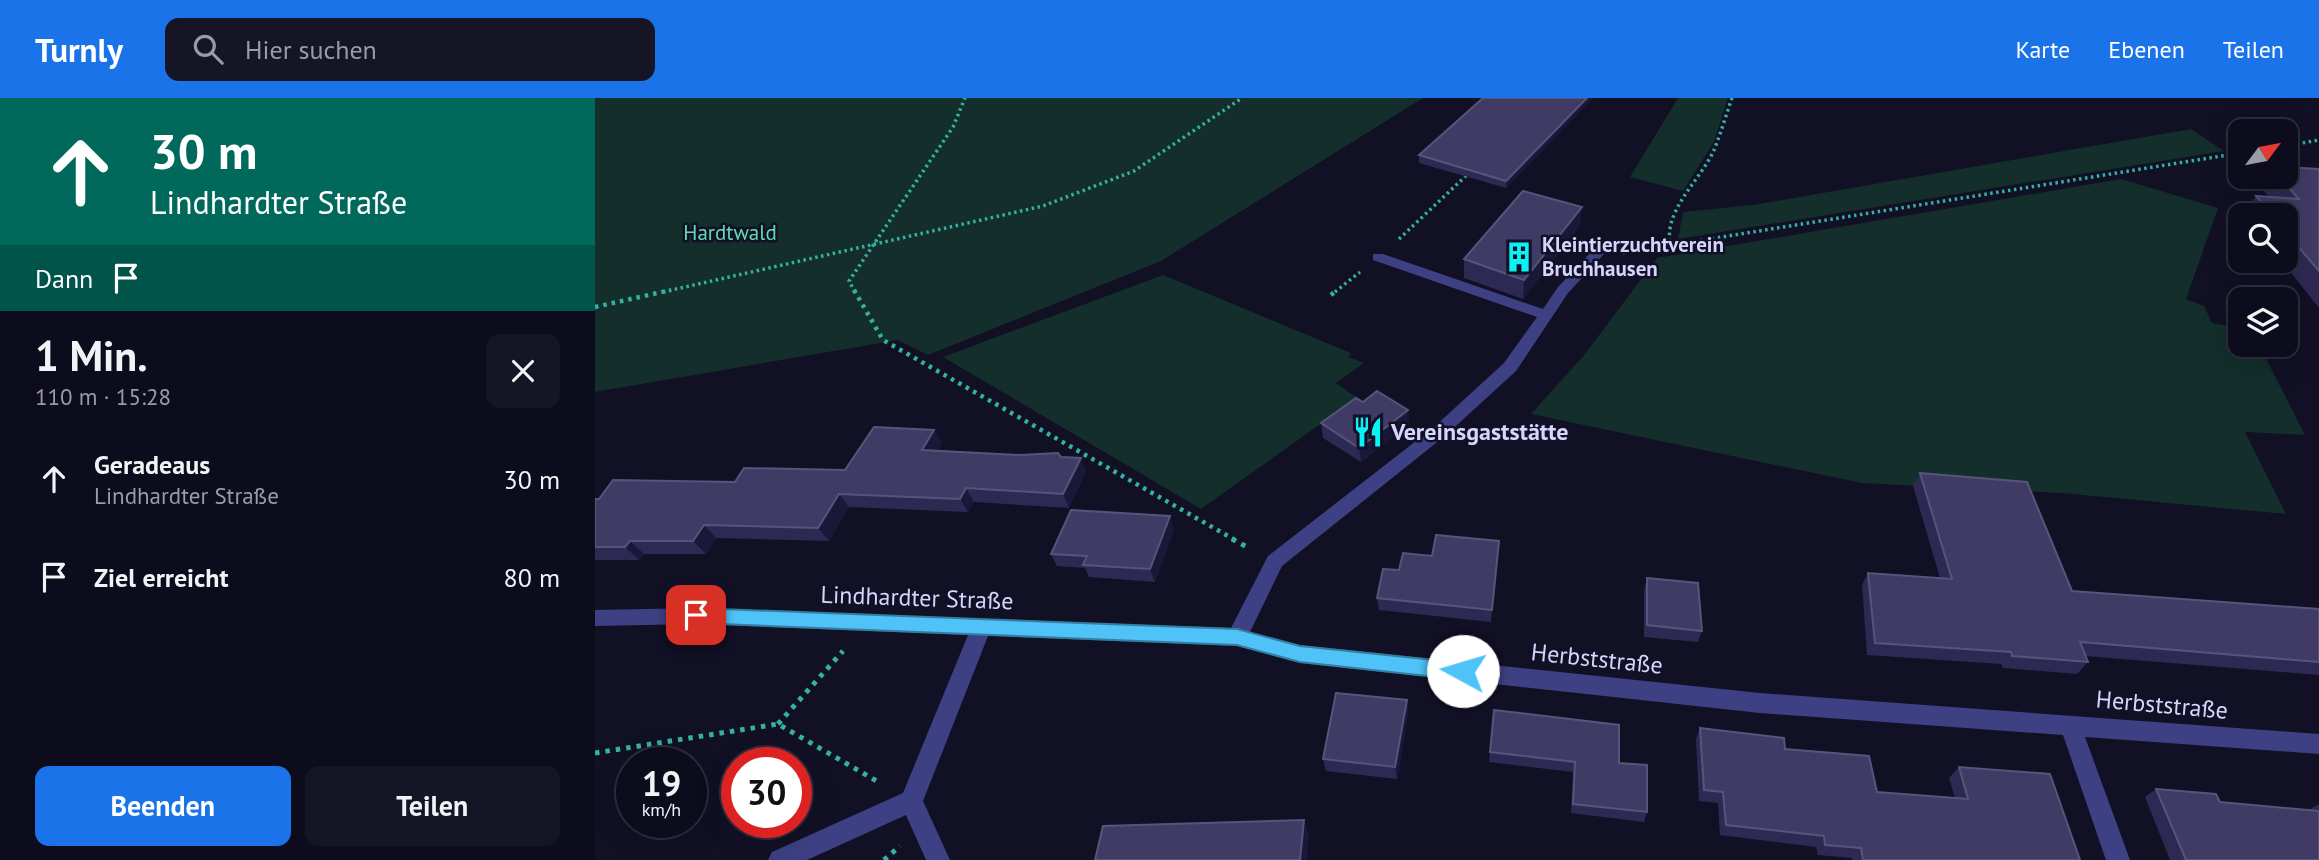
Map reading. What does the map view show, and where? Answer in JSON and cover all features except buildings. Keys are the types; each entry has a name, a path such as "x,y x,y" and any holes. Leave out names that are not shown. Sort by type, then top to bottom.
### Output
{"street":[{"path":"1237,637 1275,561 1440,430 1510,367 1563,290 1597,254"},
{"path":"1378,257 1546,315"},
{"name":"Lindhardter Straße","path":"595,618 696,615 1237,637"},
{"path":"780,860 911,801 982,626"},
{"name":"Herbststraße","path":"1237,637 1300,654 1692,696 2319,744"},
{"path":"2070,724 2118,860"},
{"path":"911,801 938,860"}],"path":[{"path":"965,98 953,127 849,281 883,340 1275,561"},
{"path":"595,307 1044,206 1134,171 1242,98"},
{"path":"1671,247 1668,236 1671,221 1713,152 1732,98"},
{"path":"2298,144 2319,140"},
{"path":"1597,254 1671,247 2228,155"},
{"path":"1331,295 1378,257 1478,165"},
{"path":"778,724 867,623"},
{"path":"595,753 778,724 911,801"}],"green space":[{"name":"Hardtwald","path":"595,98 1423,98 1161,261 928,355 898,340 595,392"},
{"path":"1678,98 1728,98 1714,142 1683,191 1630,177"},
{"path":"2191,129 2224,151 1678,239 1683,212 1753,205"},
{"path":"2121,179 2218,208 2186,299 2204,306 2212,323 2228,326 2228,357 2265,357 2305,435 2245,432 2286,514 2061,493 1862,483 1531,414 1585,354 1657,258"},
{"path":"1163,275 1351,353 1348,357 1364,363 1336,383 1357,398 1201,509 943,357"}],"place":[{"name":"Kleintierzuchtverein Bruchhausen","path":"1519,257"},
{"name":"Vereinsgaststätte","path":"1368,432"}],"route":[{"path":"696,615 1237,637 1300,654 1463,671"}]}
